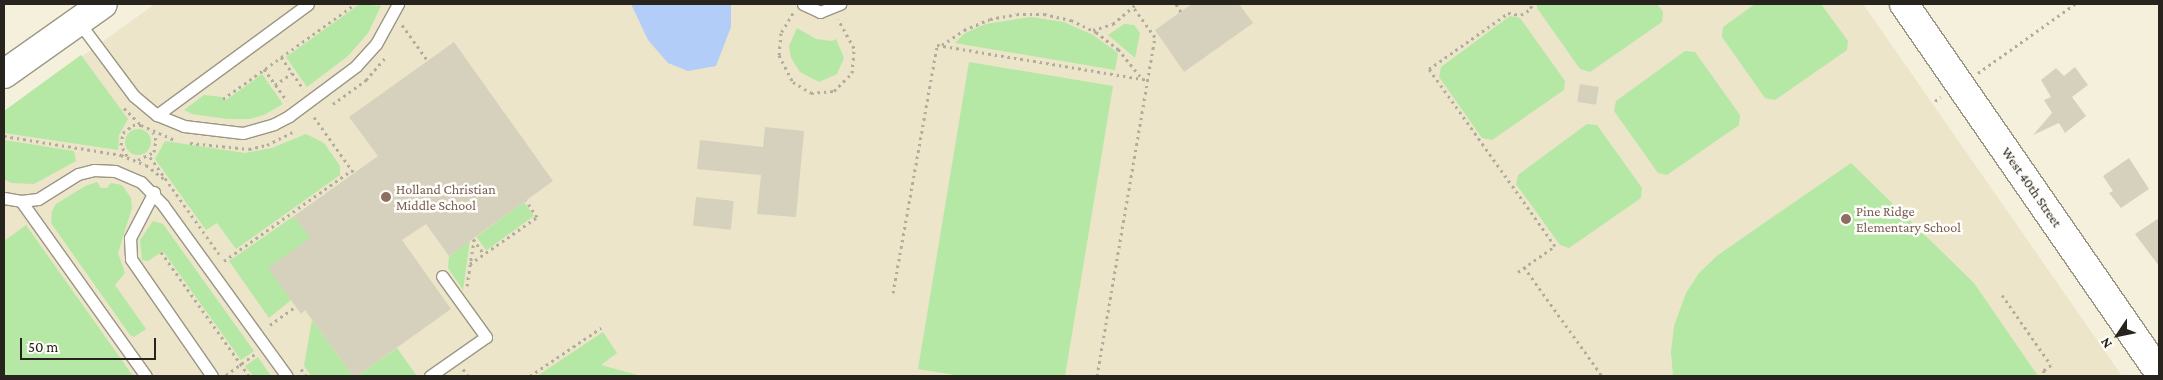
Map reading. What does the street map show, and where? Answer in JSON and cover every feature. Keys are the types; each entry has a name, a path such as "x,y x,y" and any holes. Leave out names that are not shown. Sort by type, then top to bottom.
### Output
{"street":[{"path":"4,74 103,4"},
{"name":"West 40th Street","path":"1904,4 2159,372"}],"lane":[{"path":"157,115 308,4"},
{"path":"78,21 134,96 157,115 184,126 243,133 274,124 362,61 376,44 398,4"},
{"path":"799,7 820,12 836,7"},
{"path":"4,198 21,202 38,199 78,174 94,170 126,174 154,192 287,376"},
{"path":"154,192 130,238 131,259 212,376"},
{"path":"21,202 146,376"},
{"path":"430,376 486,337 442,276"}],"path":[{"path":"223,99 355,4"},
{"path":"1176,4 1181,12"},
{"path":"1518,272 1555,246 1429,69 1508,13 1521,15 1532,8 1529,4"},
{"path":"1972,77 2075,4"},
{"path":"1092,30 1113,24 1134,5 1155,37 1097,376"},
{"path":"799,7 781,33 779,55 793,82 805,90 819,94 841,87 852,73 855,61 851,38 836,7"},
{"path":"942,46 977,24 1017,14 1058,17 1092,30 1118,49 1143,79"},
{"path":"400,34 403,25 428,61"},
{"path":"894,293 937,45 1148,80"},
{"path":"328,108 366,80 387,55"},
{"path":"281,57 303,90"},
{"path":"264,70 287,101"},
{"path":"275,85 292,74"},
{"path":"120,102 141,125 180,141"},
{"path":"309,121 320,113"},
{"path":"224,261 353,172 314,117"},
{"path":"129,158 122,151 121,139 127,128 141,125"},
{"path":"186,142 249,149 276,142 298,129"},
{"path":"135,160 144,160 154,152 156,140 152,131"},
{"path":"470,264 537,216 526,200"},
{"path":"464,306 473,239 484,254"},
{"path":"161,252 249,376"},
{"path":"1524,267 1602,376"},
{"path":"2002,295 2052,365 2044,370 2043,376"},
{"path":"270,326 296,306"},
{"path":"530,376 601,328"},
{"path":"225,376 256,354"}],"shaded area":[{"path":"155,4 1863,4 2122,376 4,376 4,112"}],"green space":[{"path":"360,4 381,6 368,33 348,56 307,87 286,57"},
{"path":"1537,4 1657,4 1663,12 1662,22 1590,72 1580,69 1537,8"},
{"path":"1755,4 1821,4 1848,41 1847,50 1775,100 1765,98 1722,37 1723,27"},
{"path":"1510,16 1520,18 1565,81 1564,90 1492,140 1482,138 1439,77 1441,67"},
{"path":"1031,17 1064,22 1093,35 1118,53 1115,70 955,43 965,33 986,24"},
{"path":"1124,24 1134,25 1140,33 1135,58 1108,35"},
{"path":"797,28 816,39 832,41 836,39 844,58 837,74 819,82 800,72 791,58 789,46"},
{"path":"1685,51 1695,52 1740,115 1739,125 1667,175 1658,173 1614,111 1616,101"},
{"path":"81,55 128,119 119,135 118,150 4,133 4,111"},
{"path":"969,62 1113,86 1065,376 961,376 918,369"},
{"path":"262,74 283,104 264,115 250,119 227,119 192,114 184,110 204,95 222,97 225,101"},
{"path":"1587,124 1597,125 1642,188 1641,198 1569,248 1560,245 1516,184 1518,175"},
{"path":"138,129 147,133 151,142 147,151 138,155 129,151 125,142 129,133"},
{"path":"306,134 324,143 340,166 340,175 236,249 217,223 206,230 155,159 165,141 245,153 272,148"},
{"path":"4,140 74,151 76,161 34,184 11,183 4,179"},
{"path":"1851,163 1974,283 2038,376 1673,376 1671,352 1674,326 1686,293 1699,273 1718,255"},
{"path":"97,182 101,188 107,188 111,183 122,185 131,198 132,208 118,253 125,273 115,285 146,329 134,337 130,335 51,223 52,211 56,204 85,186"},
{"path":"524,202 534,216 486,250 476,237"},
{"path":"294,216 303,228 316,234 291,300 269,318 229,261"},
{"path":"153,221 163,224 254,351 241,360 163,251 148,261 142,260 140,240"},
{"path":"26,225 133,376 4,376 4,241"},
{"path":"470,240 463,290 448,268 449,256"},
{"path":"312,320 353,376 311,376 304,366"},
{"path":"603,332 617,353 601,365 641,376 537,376"},
{"path":"397,348 416,375 357,376"},
{"path":"258,357 271,376 253,376 245,366"}],"water":[{"path":"631,4 731,4 731,27 716,66 688,71 668,63 648,40"}],"building":[{"path":"1192,4 1239,4 1253,23 1184,72 1155,30"},
{"path":"454,42 553,181 449,256 426,224 402,240 451,309 357,376 353,376 305,310 301,314 268,268 310,238 294,216 378,156 349,117"},
{"path":"2075,67 2088,85 2072,97 2086,116 2065,133 2059,123 2033,135 2052,113 2044,100 2051,97 2041,80 2056,68 2064,76"},
{"path":"1580,84 1599,87 1596,105 1577,102"},
{"path":"765,127 804,131 796,217 757,214 761,175 697,169 700,140 763,147"},
{"path":"2129,158 2149,189 2121,208 2109,193 2113,191 2103,176"},
{"path":"696,197 734,201 731,230 693,226"},
{"path":"2159,218 2159,266 2135,234"}],"place":[{"name":"Holland Christian Middle School","path":"386,197"},
{"name":"Pine Ridge Elementary School","path":"1846,219"}]}
